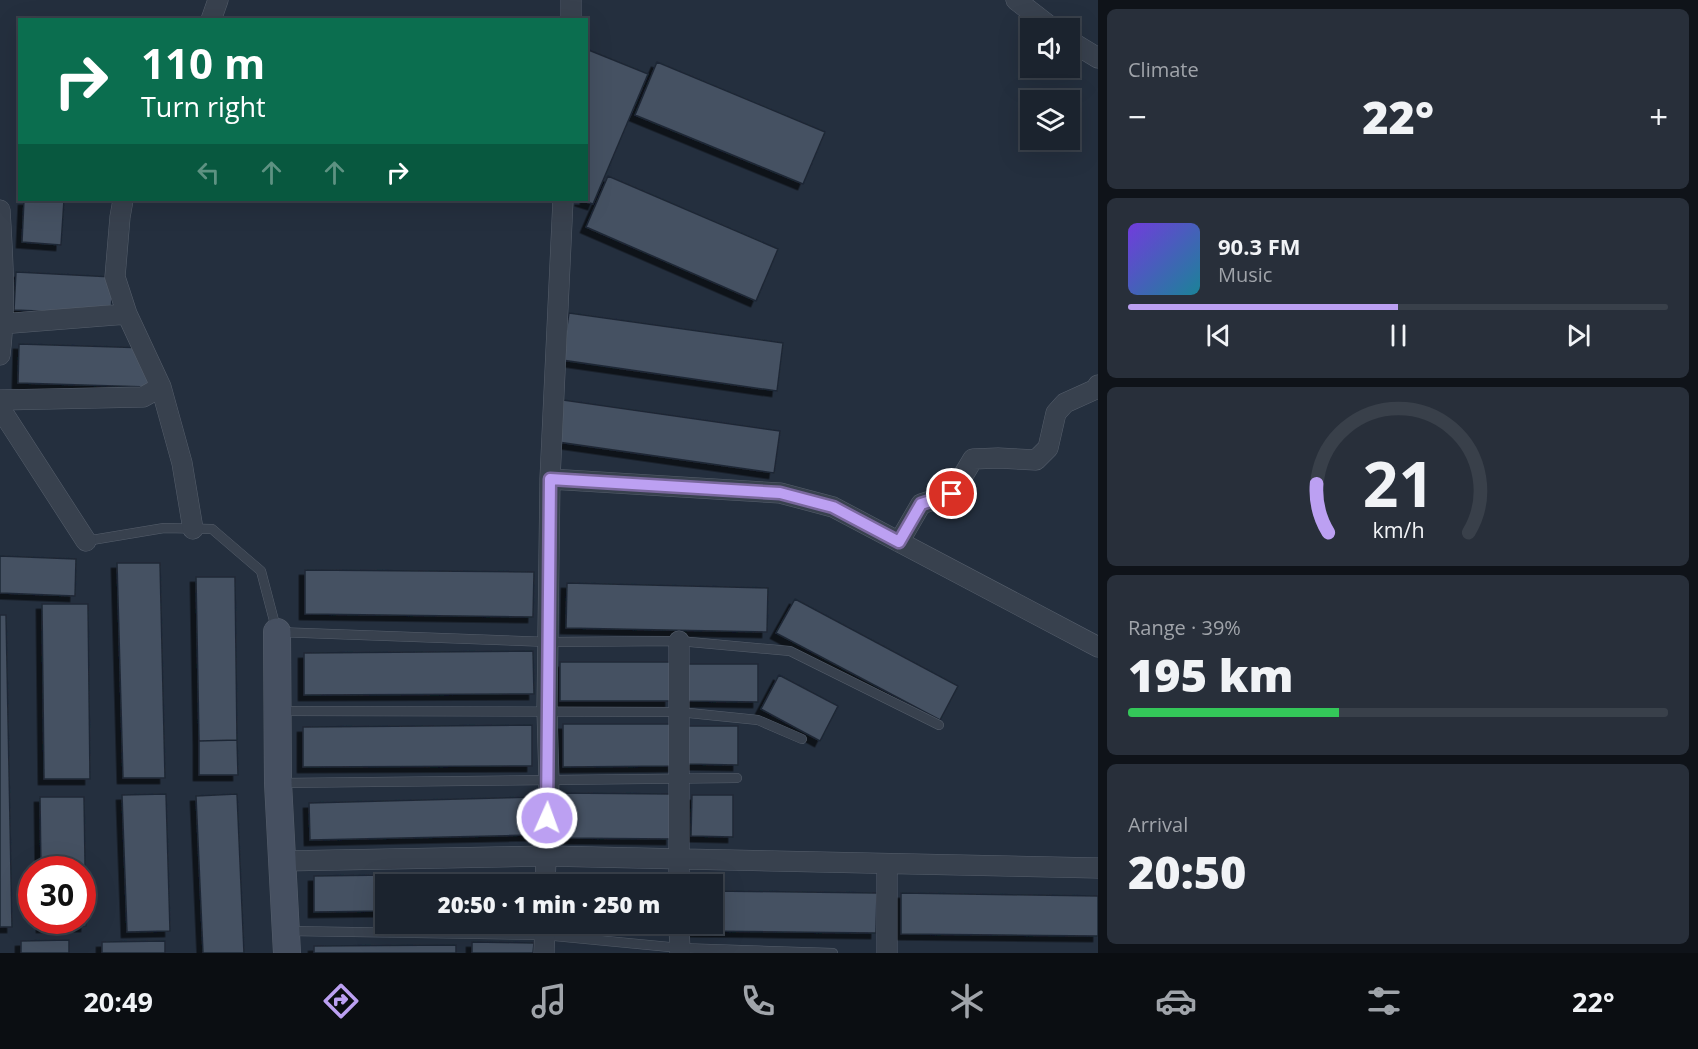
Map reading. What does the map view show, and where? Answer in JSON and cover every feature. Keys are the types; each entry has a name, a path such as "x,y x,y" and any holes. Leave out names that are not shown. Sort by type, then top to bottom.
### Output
{"street":[{"path":"211,18 218,0"},
{"path":"571,0 571,18"},
{"path":"1016,0 1039,18"},
{"path":"1080,47 1098,57"},
{"path":"123,201 115,276 128,314 161,387 182,463 193,529"},
{"path":"545,874 549,780 547,710 550,479 563,201"},
{"path":"0,210 2,252 0,355"},
{"path":"2,324 128,314"},
{"path":"899,542 921,504 952,494 973,459 1036,460 1048,448 1056,413 1065,404 1096,389 1098,385"},
{"path":"0,400 143,397 161,387"},
{"path":"0,408 86,541"},
{"path":"550,479 780,493 833,507 1098,647"},
{"path":"277,632 278,783 287,942"},
{"path":"679,641 679,874"},
{"path":"283,861 546,856 1098,868"},
{"path":"886,864 887,953"},
{"path":"679,934 680,950"}],"lane":[{"path":"86,541 164,528 212,529 261,572 277,632 549,642 679,641 790,651 939,725"},
{"path":"279,711 679,712 758,720 802,739"},
{"path":"278,783 737,778"},
{"path":"287,942 544,937 680,950 833,953"}],"building":[{"path":"588,50 648,74 593,204 583,201 588,201"},
{"path":"657,62 825,132 803,184 635,115"},
{"path":"608,176 778,249 756,301 586,227"},
{"path":"24,201 64,201 61,245 22,242"},
{"path":"16,272 113,277 111,314 14,310"},
{"path":"569,313 783,343 777,391 562,360"},
{"path":"19,344 149,348 148,387 18,383"},
{"path":"563,400 780,431 774,473 558,442"},
{"path":"0,556 76,559 75,596 0,593"},
{"path":"117,563 160,563 165,778 123,778"},
{"path":"305,570 534,572 533,617 305,614"},
{"path":"196,577 235,577 237,740 199,741"},
{"path":"567,583 768,588 767,632 566,628"},
{"path":"795,599 958,686 940,720 776,633"},
{"path":"42,604 88,604 90,779 44,779"},
{"path":"0,615 6,615 12,927 0,927"},
{"path":"533,651 534,694 304,695 304,653"},
{"path":"560,662 670,662 670,701 560,701"},
{"path":"687,664 758,664 758,702 687,701"},
{"path":"779,675 838,706 820,741 761,709"},
{"path":"563,724 672,724 673,766 563,767"},
{"path":"532,725 532,766 303,767 303,727"},
{"path":"685,726 738,726 738,765 685,764"},
{"path":"237,740 238,775 199,775 199,741"},
{"path":"559,793 671,794 671,839 559,838"},
{"path":"166,794 170,931 127,932 122,795"},
{"path":"237,794 244,953 203,953 196,796"},
{"path":"692,795 733,795 733,837 691,836"},
{"path":"40,797 84,797 85,856 41,856"},
{"path":"535,797 536,835 310,840 309,803"},
{"path":"529,873 529,874 457,874"},
{"path":"375,875 375,911 314,912 314,876"},
{"path":"723,891 877,893 876,933 723,931"},
{"path":"901,893 1098,896 1098,936 901,934"},
{"path":"69,940 69,953 21,953 21,941"},
{"path":"165,941 165,953 102,953 102,942"},
{"path":"472,942 534,943 533,953 472,953"},
{"path":"456,945 456,953 314,953 314,946"}],"route":[{"path":"547,818 550,479 780,493 833,507 899,542 921,504 952,494"}]}
